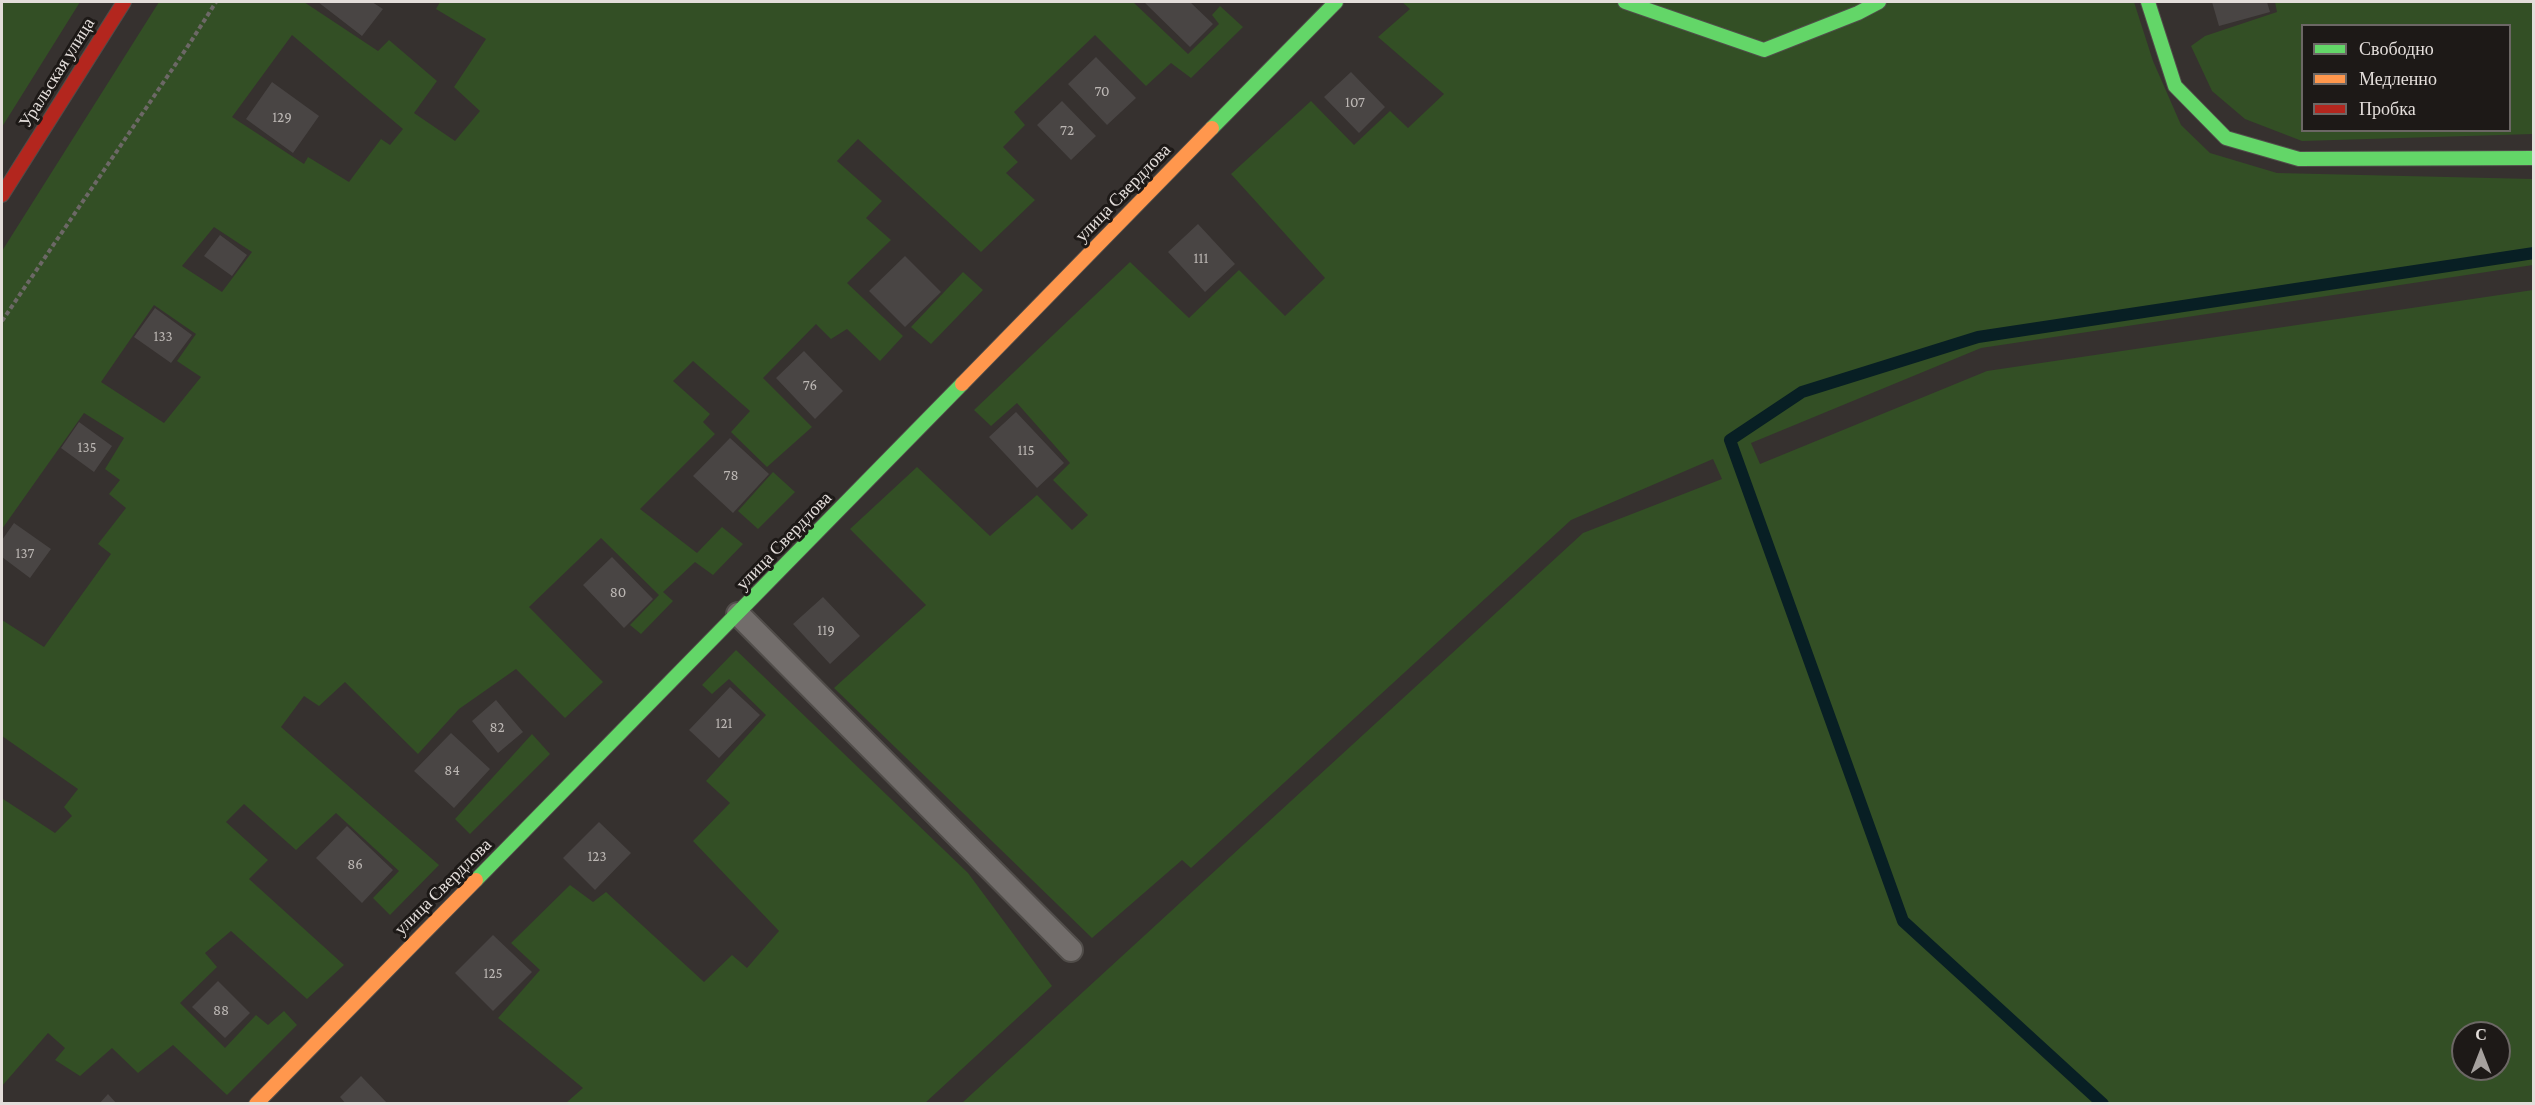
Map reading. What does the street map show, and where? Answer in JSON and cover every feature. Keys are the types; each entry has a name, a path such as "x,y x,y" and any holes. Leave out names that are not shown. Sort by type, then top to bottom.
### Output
{"street":[{"name":"Уральская улица","path":"2,195 124,2"},
{"name":"улица Свердлова","path":"256,1104 1336,2"},
{"path":"1625,2 1764,50 1858,13 1879,2"},
{"path":"2148,2 2175,86 2226,138 2299,159 2534,158"}],"lane":[{"path":"738,614 1071,950"}],"path":[{"path":"2,321 216,2"}],"green space":[{"path":"2,2 80,2 2,127"},
{"path":"159,2 304,2 378,51 389,40 437,81 414,113 455,141 480,111 454,87 486,39 436,9 440,2 1133,2 1188,54 1219,24 1212,15 1220,6 1243,27 1191,78 1171,63 1146,86 1095,35 1014,112 1025,125 1003,147 1018,162 1006,173 1035,200 981,252 858,139 837,161 882,201 866,218 891,240 847,283 903,336 880,361 847,329 831,339 816,324 763,378 812,427 767,467 731,432 750,411 693,361 673,381 710,414 703,422 715,434 640,509 697,553 722,527 743,544 713,575 695,562 663,592 673,601 641,634 630,625 659,595 601,538 529,607 603,682 565,718 516,669 459,709 418,754 345,682 319,706 304,696 281,727 439,865 390,915 373,898 399,871 336,813 296,850 244,804 226,822 268,860 249,879 344,965 307,999 231,931 205,953 217,967 180,1003 225,1048 256,1015 268,1025 284,1011 297,1025 227,1095 173,1045 138,1073 112,1048 80,1076 55,1060 65,1048 48,1033 2,1086 2,801 3,799 55,833 72,816 64,807 78,789 2,736 2,620 44,647 111,554 98,544 126,508 109,494 120,480 105,469 124,438 84,413 2,529 2,251","holes":["292,35 403,129 390,145 381,139 349,182 308,157 304,164 232,117","214,227 252,252 222,292 182,266","154,305 196,334 177,361 201,377 164,423 101,382"]},
{"path":"1402,2 2134,2 2153,61 2181,125 2210,153 2277,173 2533,179 2533,265 1981,348 1751,443 1760,464 1987,371 2533,290 2533,1103 962,1103 1583,533 1722,479 1713,459 1571,520 1191,868 1182,860 1092,938 834,688 926,605 850,529 917,467 990,536 1037,495 1072,530 1088,515 1053,480 1070,463 1017,403 991,426 974,410 1130,262 1189,318 1239,270 1285,316 1325,278 1231,174 1311,101 1354,145 1390,111 1408,128 1444,94 1378,37 1410,9"},
{"path":"2275,2 2533,2 2533,134 2302,141 2245,119 2212,91 2191,46 2205,36 2277,12"},
{"path":"963,272 983,290 931,344 911,327"},
{"path":"773,472 795,492 758,529 738,511"},
{"path":"736,650 968,873 1052,986 925,1103 566,1103 583,1088 498,1018 540,970 511,943 570,885 593,902 606,892 704,982 732,955 747,968 779,931 693,841 730,803 706,781 766,715 729,679 712,694 702,685"},
{"path":"532,734 550,754 470,834 455,819"}],"building":[{"path":"318,2 372,2 383,9 362,36"},
{"path":"1144,2 1190,2 1213,24 1190,47"},
{"path":"2212,2 2267,2 2270,12 2219,26"},
{"path":"1096,57 1136,98 1107,125 1068,84"},
{"path":"1351,72 1385,107 1359,133 1324,97"},
{"path":"272,82 319,116 293,153 246,119"},
{"path":"1062,101 1096,136 1071,160 1037,125"},
{"path":"1198,224 1235,264 1205,292 1168,252"},
{"path":"220,235 247,255 232,276 204,256"},
{"path":"905,256 941,292 905,327 869,291"},
{"path":"155,308 192,335 171,363 134,337"},
{"path":"804,351 843,391 815,419 776,378"},
{"path":"1016,412 1064,463 1037,488 989,437"},
{"path":"79,422 112,446 94,472 61,448"},
{"path":"730,438 769,474 733,513 693,476"},
{"path":"14,523 51,549 30,578 2,557 2,540"},
{"path":"612,557 653,599 624,628 583,585"},
{"path":"823,597 860,636 830,664 793,624"},
{"path":"730,687 760,715 719,758 689,730"},
{"path":"496,700 523,732 498,753 472,721"},
{"path":"451,733 490,769 454,808 414,771"},
{"path":"599,822 631,853 595,890 563,858"},
{"path":"347,826 393,870 362,903 316,858"},
{"path":"493,935 532,972 493,1011 455,973"},
{"path":"218,981 250,1013 225,1038 192,1007"},
{"path":"361,1076 388,1104 346,1104 340,1097"},
{"path":"108,1094 117,1104 99,1104"}],"waterway":[{"path":"2103,1104 1903,921 1730,440 1802,392 1978,337 2534,253"}],"traffic: fast":[{"path":"1212,128 1336,2"},
{"path":"1625,2 1764,50 1858,13 1879,2"},
{"path":"2148,2 2175,86 2226,138 2299,159 2534,158"},
{"path":"476,880 962,384"}],"traffic: slow":[{"path":"962,384 1212,128"},
{"path":"256,1104 476,880"}],"traffic: jam":[{"path":"2,195 124,2"}]}
